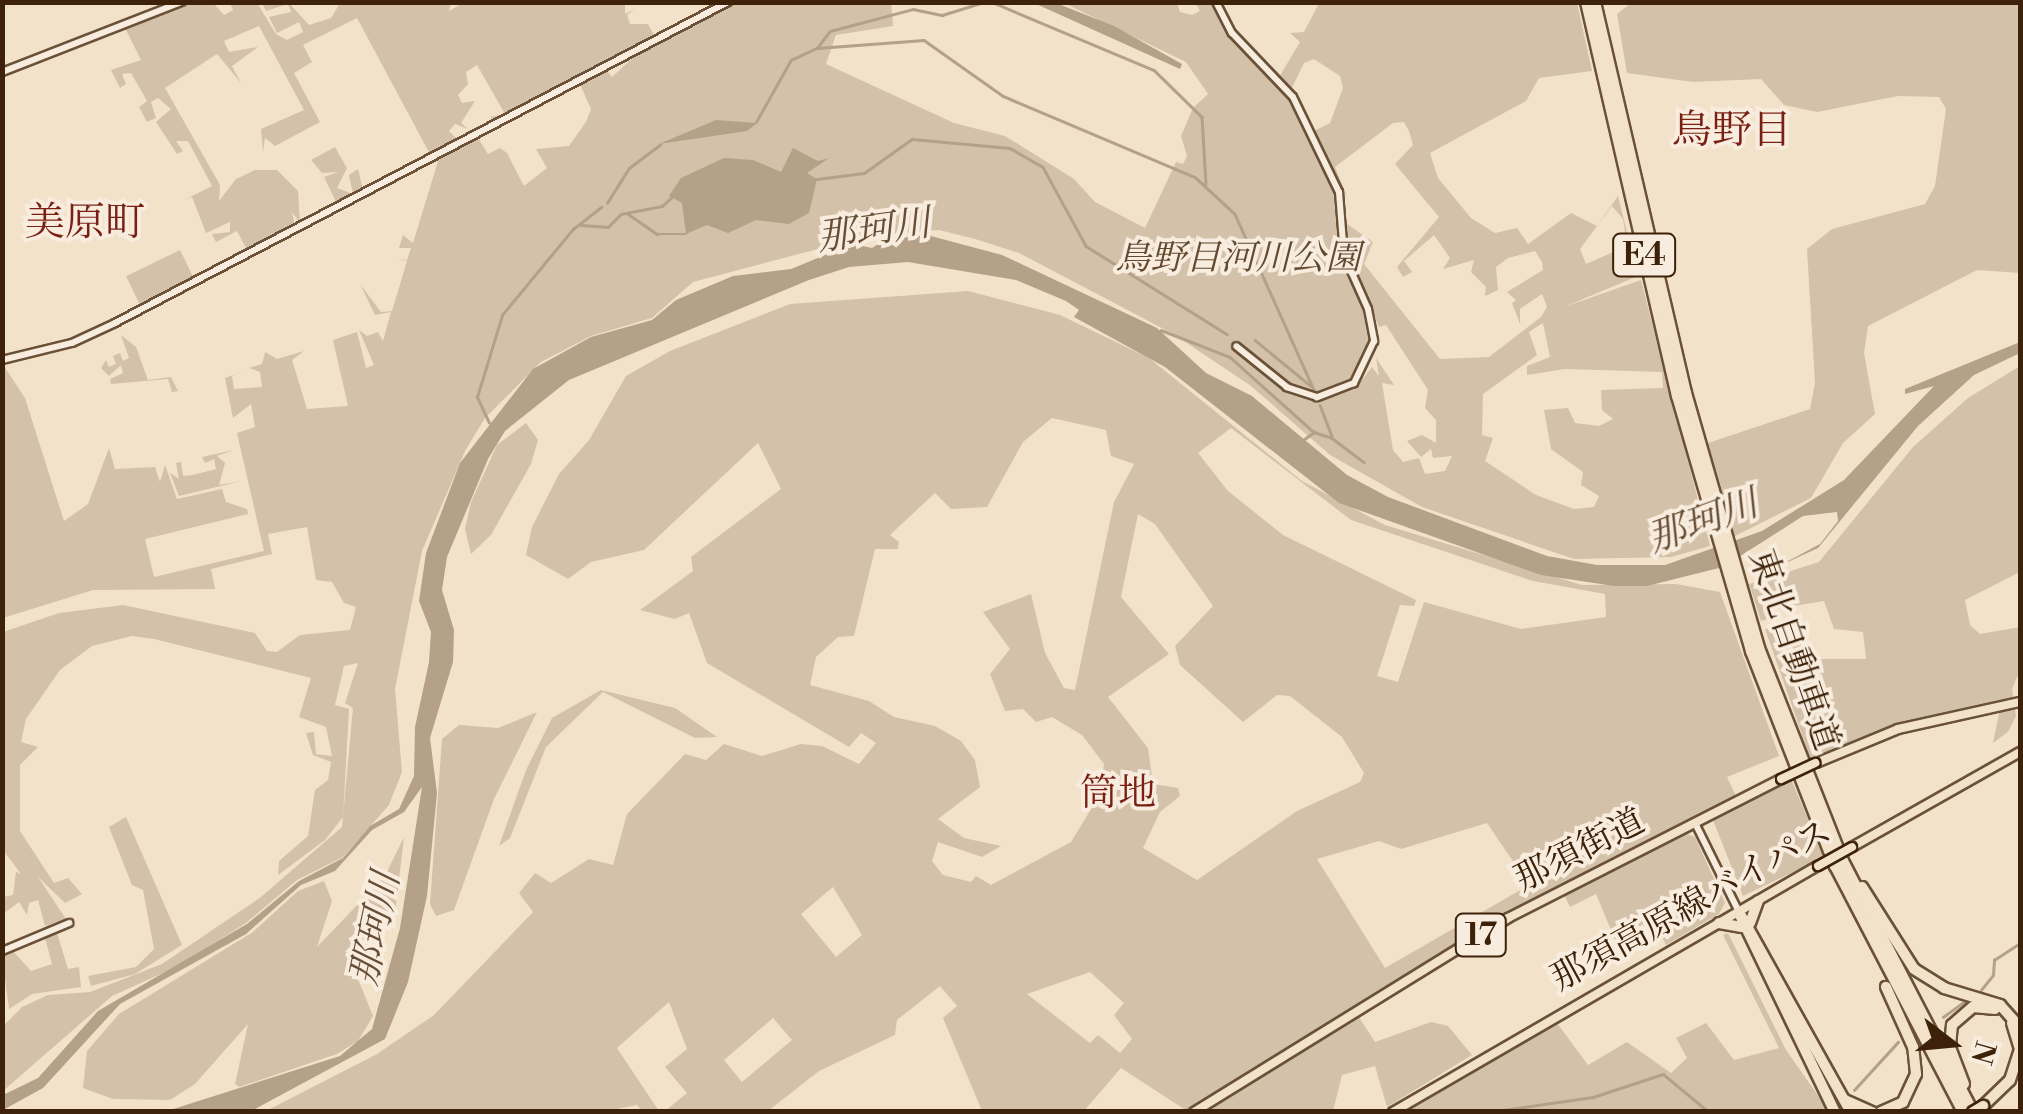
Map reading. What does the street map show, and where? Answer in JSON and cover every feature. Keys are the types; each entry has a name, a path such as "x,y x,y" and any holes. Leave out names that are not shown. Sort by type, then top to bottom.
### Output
{"highway":[{"name":"東北自動車道","path":"1586,2 1711,506 1792,760 1862,923 1963,1112"},
{"name":"東北自動車道","path":"1595,2 1711,506"},
{"name":"東北自動車道","path":"1743,610 1842,858 1981,1110"},
{"path":"1842,858 1914,968 1944,988 2000,1005 2020,1027"},
{"path":"1746,925 1758,901"},
{"path":"1739,912 1839,1112"},
{"path":"1718,923 1746,925"},
{"path":"1862,923 1916,1064 1908,1096 1881,1112"},
{"path":"1980,1006 1998,1010 2015,1028 2020,1050 2010,1080 1981,1110 1950,1047 1956,1018 1980,1006"},
{"path":"1981,1110 2020,1072"},
{"path":"1835,1098 1851,1112"},
{"path":"1835,1098 1872,1112"}],"main road":[{"name":"那須街道","path":"1194,1112 1508,918 1781,779 1898,730 2020,702"},
{"name":"那須高原線バイパス","path":"1393,1112 2020,752"}],"street":[{"path":"2,72 182,2"},
{"path":"2,360 104,328 728,2"},
{"path":"1216,2 1232,33 1286,87 1339,192 1344,255 1374,341 1354,383 1317,398 1288,387 1236,346"},
{"path":"1695,823 1739,912"},
{"path":"2,951 69,922"}],"green space":[{"path":"465,2 625,3 625,14 635,9 627,15 630,24 648,24 654,35 495,121 490,117 505,114 477,65 466,72 468,84 458,95 462,103 475,101 461,123 468,129 455,124 449,131 459,141 431,156 357,18 303,45 312,62 294,73 320,122 275,146 265,138 263,152 261,129 304,110 259,26 224,41 229,52 258,47 232,66 241,83 217,54 165,88 220,185 219,201 236,179 255,170 277,170 298,191 300,223 292,212 295,227 249,254 237,231 216,242 212,234 230,232 230,222 206,233 192,197 184,200 212,186 188,141 176,141 183,151 177,154 156,122 171,109 158,98 151,102 156,118 147,122 139,107 147,101 131,73 122,74 126,84 120,88 111,70 141,60 125,28 188,3 213,3 224,15 233,10 230,3 257,3 276,34 287,40 303,32 299,22 277,33 269,17 291,12 288,4 266,11 262,3 289,3 309,25 331,18 340,3 451,3 449,11"},
{"name":"鳥野目河川公園","path":"731,3 891,3 893,26 836,35 826,64 954,123 1005,136 1074,179 1095,202 1145,228 1176,162 1183,164 1187,156 1181,136 1193,108 1208,94 1186,62 1064,3 1177,3 1180,12 1192,15 1200,11 1196,4 1212,3 1237,43 1278,79 1300,42 1290,33 1304,32 1319,3 1577,3 1592,71 1539,78 1526,101 1430,153 1438,178 1471,218 1495,233 1517,228 1528,244 1571,213 1597,226 1618,196 1638,276 1564,307 1641,280 1710,546 1671,557 1574,559 1422,507 1330,455 1251,386 1175,335 1019,253 939,230 871,235 693,282 652,318 591,336 541,362 485,418 465,451 422,551 395,689 402,772 389,805 343,857 297,880 246,923 176,967 112,996 3,1091 3,1026 22,1007 48,995 90,992 162,964 261,897 342,827 343,817 325,840 278,875 279,861 308,836 315,790 328,780 331,762 313,755 306,733 314,732 316,754 332,756 326,727 299,717 311,678 154,639 132,636 92,646 60,670 26,719 21,742 38,747 20,765 20,831 54,883 68,878 82,894 65,903 38,877 66,919 45,926 38,900 29,903 27,915 19,902 3,914 3,897 13,895 16,872 21,874 3,850 3,632 59,613 123,605 255,633 267,651 277,652 300,635 350,630 356,607 344,603 332,582 316,580 307,527 268,534 272,554 211,569 215,589 93,590 3,618 2,363 25,398 64,521 88,504 109,448 115,469 155,467 160,482 165,465 177,499 222,489 226,502 247,509 248,514 145,539 154,577 264,551 237,433 255,427 251,404 233,418 225,378 244,371 232,376 234,389 262,387 260,372 249,368 262,364 265,352 277,359 304,351 292,360 307,409 348,406 333,340 357,332 366,368 374,365 359,330 367,336 378,332 383,341 391,312 375,315 360,284 381,312 392,311 407,261 396,259 407,260 411,248 399,248 403,235 413,243 439,158 478,138 488,154 500,148 507,153 524,186 547,168 536,149 569,146 586,122 591,109 579,82 604,68 612,77 648,44","holes":["1314,59 1340,76 1343,88 1330,123 1312,132 1348,199 1335,167 1393,123 1404,122 1409,131 1413,145 1395,164 1439,217 1397,267 1403,277 1412,272 1404,261 1434,235 1450,258 1443,269 1474,260 1471,272 1486,287 1485,296 1498,290 1496,267 1508,258 1535,251 1542,262 1543,270 1507,292 1516,300 1512,303 1520,324 1520,309 1542,294 1547,307 1541,317 1489,357 1440,359 1364,264 1373,242 1347,224 1347,249 1379,327 1386,325 1428,390 1425,408 1436,420 1436,443 1422,435 1407,441 1421,457 1431,449 1433,458 1452,456 1445,471 1425,474 1419,458 1403,462 1393,450 1382,383 1394,385 1376,358 1379,376 1372,367 1358,385 1370,345 1365,314 1341,255 1336,192 1289,94 1304,63","1612,206 1623,219 1627,246 1586,264 1580,249","1543,323 1550,357 1527,366 1527,375 1565,369 1662,372 1663,388 1601,390 1602,410 1613,419 1599,426 1575,423 1568,408 1544,410 1551,449 1583,472 1581,485 1599,496 1594,507 1574,509 1536,495 1485,461 1493,438 1482,435 1483,394 1537,355 1529,332","358,663 345,703 353,708 343,815 349,709 335,705 344,666"]},
{"path":"1631,3 2020,3 2020,273 1977,270 1868,326 1864,353 1875,414 1843,443 1811,498 1733,537 1708,443 1810,409 1815,383 1807,249 1832,229 1925,204 1935,186 1946,109 1939,97 1898,96 1817,112 1784,105 1761,79 1693,82 1627,73 1617,14"},
{"path":"335,147 347,168 337,188 353,194 349,175 358,169 364,194 347,202 342,196 345,204 338,206 324,177 338,172 322,173 311,160"},
{"path":"180,250 194,279 140,305 126,276"},
{"path":"968,291 1060,315 1149,358 1302,481 1385,525 1582,585 1676,584 1720,592 1779,756 1727,777 1736,796 1495,922 1187,1111 1121,1068 1084,1111 982,1111 943,1018 957,1006 940,986 897,1020 895,1035 819,1071 768,1111 665,1111 687,1093 665,1067 687,1049 669,1002 617,1048 659,1111 642,1111 637,1105 602,1112 264,1112 377,1054 434,1015 533,912 519,893 535,873 551,883 589,859 613,865 627,814 685,754 706,760 724,744 762,756 801,744 822,746 859,764 876,743 861,733 849,747 707,663 689,613 675,619 640,610 693,571 691,557 781,489 758,443 644,550 591,562 568,579 526,555 532,527 559,474 589,440 626,376 670,351 790,304","holes":["1052,418 1106,430 1111,456 1134,464 1114,502 1075,690 1064,688 1045,653 1031,594 983,612 1010,649 990,674 1005,711 1023,709 1036,722 1052,717 1082,735 1104,764 1099,796 1071,842 991,885 976,876 971,882 943,875 932,861 938,842 982,857 1001,846 964,838 938,819 980,787 975,760 961,741 935,726 894,717 869,701 810,685 816,657 838,637 854,636 875,549 898,549 899,542 890,535 935,493 951,509 987,507 1023,442","1231,428 1351,520 1533,581 1605,594 1606,617 1521,629 1424,602 1398,682 1377,676 1400,605 1414,606 1416,600 1283,535 1228,491 1198,453","1138,514 1155,524 1213,606 1175,646 1180,665 1243,722 1277,695 1290,696 1342,737 1364,773 1360,782 1297,811 1197,880 1143,848 1160,812 1180,796 1178,788 1153,784 1148,748 1108,697 1169,654 1121,597","1487,823 1529,885 1385,968 1317,859 1379,841 1401,849","833,887 862,935 836,957 801,914","1090,972 1124,1003 1114,1015 1132,1039 1120,1053 1098,1035 1090,1043 1027,994","773,1018 792,1040 742,1082 724,1060"]},
{"path":"121,335 136,347 148,380 171,377 178,391 172,392 168,379 111,384 110,379 123,373 121,365 109,376 101,368 106,360 109,367 116,364 113,356 120,353 123,361 129,358"},
{"path":"2020,366 2020,572 1965,600 1970,625 1980,634 2020,627 2020,670 2012,689 2016,716 2008,732 1993,743 2000,709 1886,730 1811,760 1765,629 1790,626 1810,659 1866,659 1863,632 1834,629 1824,601 1771,610 1772,618 1761,621 1749,584 1819,562 1913,447 1968,398"},
{"path":"526,423 538,440 531,464 491,535 471,554 465,529 471,502 497,445"},
{"path":"234,450 217,456 225,463 219,485 242,481 179,496 170,473 179,479 176,463 181,462 183,476 193,475 216,469 214,459 205,463 202,457"},
{"path":"601,690 675,708 717,737 695,738 603,692 546,747 510,838 499,846 526,770 552,718"},
{"path":"537,712 494,799 454,910 436,916 430,904 442,739 459,725 498,728"},
{"path":"1791,779 1824,857 1743,896 1713,820"},
{"path":"126,817 182,945 135,974 91,986 88,976 136,967 154,949 143,890 132,885 109,827"},
{"path":"1685,833 1695,837 1725,903 1719,914 1666,945 1653,919 1634,929 1639,940 1619,949 1596,894 1570,907 1563,892"},
{"path":"404,837 395,913 364,953 358,979 373,1016 358,1041 337,1054 239,1087 235,1084 248,1024 195,1084 170,1100 113,1099 83,1088 87,1051 119,1014 253,932 298,891 324,881 332,901 317,947 385,876"},
{"path":"57,933 68,969 79,967 81,987 32,994 9,1009 2,955 12,950 31,971 52,964 45,938"},
{"path":"1728,933 1786,1050 1829,1111 1398,1112 1557,1023 1588,1065 1627,1042 1671,1073 1687,1058 1676,1038 1706,1023 1734,1060 1779,1048 1723,935"},
{"path":"1357,1014 1375,1042 1431,1022 1448,1026 1472,1055 1387,1107 1375,1066 1342,1075 1333,1111 1213,1112 1214,1101"}],"shaded area":[{"path":"1034,3 1056,3 1114,26 1182,64 1180,69"},
{"path":"716,120 757,123 747,131 659,144"},
{"path":"793,148 818,161 829,158 807,173 817,179 809,213 789,224 756,220 728,233 707,225 686,234 682,203 669,196 681,178 724,158 753,160 781,172"},
{"path":"927,235 1002,255 1157,328 1206,373 1252,396 1347,475 1388,497 1547,556 1597,565 1665,565 1762,531 1844,480 1934,386 1905,394 1905,389 2020,342 2020,353 1974,375 1918,426 1818,548 1777,567 1820,544 1838,521 1837,512 1803,516 1723,567 1647,586 1614,586 1541,575 1339,503 1165,367 1074,317 1079,310 1066,301 1016,280 908,262 849,267 809,280 569,380 505,431 488,459 447,557 442,590 454,630 453,662 430,738 437,793 427,896 408,982 385,1039 251,1111 167,1111 340,1056 372,1029 400,928 422,787 404,812 372,830 335,871 301,885 246,934 120,1004 43,1088 3,1110 3,1095 38,1078 98,1011 247,924 299,881 343,858 370,826 399,809 414,776 415,727 429,662 431,632 419,601 426,553 460,463 533,369 591,337 652,320 676,300 733,276 791,269 852,244 872,248 884,240"}],"waterway":[{"path":"756,122 791,60 817,48 830,31 913,9 942,15 984,2"},
{"path":"992,2 1154,70 1202,117 1206,184"},
{"path":"817,48 924,40 1003,96 1195,177 1235,214 1314,390"},
{"path":"817,179 864,173 912,139 1010,148 1043,167 1086,246 1227,334"},
{"path":"607,203 629,168 660,145"},
{"path":"581,225 608,227 621,214 662,206 671,198"},
{"path":"489,423 477,397 502,315 573,229 601,207"},
{"path":"627,213 657,234 686,234"},
{"path":"1161,330 1230,357 1314,432"},
{"path":"1255,340 1311,386"},
{"path":"1320,405 1332,436"},
{"path":"1303,440 1314,432 1332,438 1364,462"},
{"path":"1981,990 1993,975 1994,960 2020,943"},
{"path":"1943,1017 1964,1002"},
{"path":"1854,1090 1898,1042"},
{"path":"1490,1112 1593,1097 1663,1074 1709,1112"}],"district":[{"name":"鳥野目","path":"1732,131"},
{"name":"美原町","path":"85,223"},
{"name":"筒地","path":"1118,794"}],"water label":[{"name":"那珂川","path":"874,231"},
{"name":"那珂川","path":"1703,522"},
{"name":"那珂川","path":"376,929"}]}
